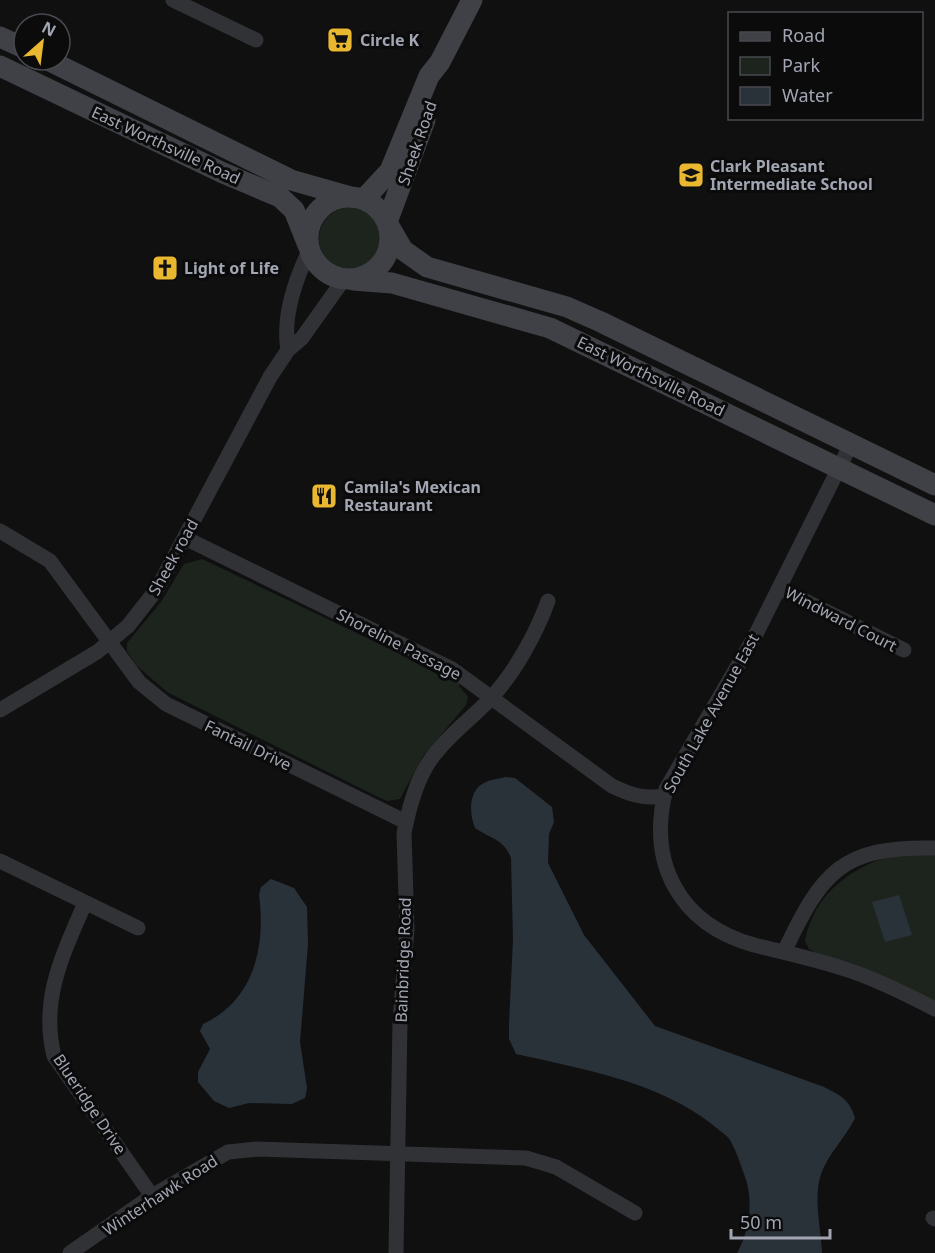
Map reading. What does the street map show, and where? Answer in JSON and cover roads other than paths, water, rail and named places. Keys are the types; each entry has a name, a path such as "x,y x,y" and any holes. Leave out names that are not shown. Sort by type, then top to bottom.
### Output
{"main road":[{"name":"Sheek Road","path":"357,198 390,171 429,76 440,62 472,0"},
{"name":"Sheek Road","path":"388,224 439,81 440,62"},
{"name":"East Worthsville Road","path":"0,66 221,172 280,197 294,210 309,247"},
{"name":"East Worthsville Road","path":"72,72 291,180 357,198"},
{"path":"339,198 357,198 374,205 388,224 389,251 384,262 375,271 349,280 329,275 319,267 309,247 308,233 318,211 339,198"},
{"name":"East Worthsville Road","path":"388,224 403,249 427,267 567,307 935,485"},
{"name":"East Worthsville Road","path":"349,280 392,283 550,328 935,515"}],"street":[{"path":"177,1 256,40"},
{"path":"288,350 284,329 296,282 309,247"},
{"name":"Sheek road","path":"0,710 109,642 128,626 158,589 270,377 288,350 302,338 349,280"},
{"name":"South Lake Avenue East","path":"850,444 755,636 697,734 664,796 660,811 661,848 668,878 685,903 702,919 726,933 753,944 851,971 935,1009"},
{"name":"Fantail Drive","path":"0,531 50,561 139,682 166,704 406,822"},
{"name":"Shoreline Passage","path":"184,538 452,669 612,786 635,797 647,799 664,796"},
{"name":"Windward Court","path":"779,588 903,650"},
{"name":"Bainbridge Road","path":"396,1253 400,1022 407,929 404,833 406,822 418,784 431,758 492,697 536,632 548,601"},
{"path":"784,952 812,899 839,868 871,851 935,848"},
{"path":"0,861 138,928"},
{"name":"Blueridge Drive","path":"85,903 55,978 49,1006 48,1032 54,1056 152,1196"},
{"name":"Winterhawk Road","path":"70,1253 152,1196 228,1152 257,1149 526,1158 556,1167 636,1213"}],"water":[{"path":"505,777 515,778 552,807 554,822 549,834 548,863 584,935 655,1026 824,1087 847,1102 855,1118 828,1159 819,1183 818,1203 822,1253 737,1253 748,1225 750,1204 747,1183 730,1140 692,1110 669,1098 619,1079 516,1054 509,1039 513,939 511,858 501,843 475,828 471,809 473,796 480,785"},
{"path":"271,879 294,888 307,907 308,944 300,1042 307,1088 305,1098 292,1104 249,1103 229,1108 214,1101 198,1082 198,1072 210,1049 200,1031 203,1024 220,1014 234,1001 253,970 260,934 259,895 261,887"},
{"path":"899,895 912,935 885,942 872,902"}],"place":[{"name":"Circle K","path":"340,40"},
{"name":"Clark Pleasant Intermediate School","path":"691,175"},
{"name":"Light of Life","path":"165,268"},
{"name":"Camila's Mexican Restaurant","path":"324,496"}]}
